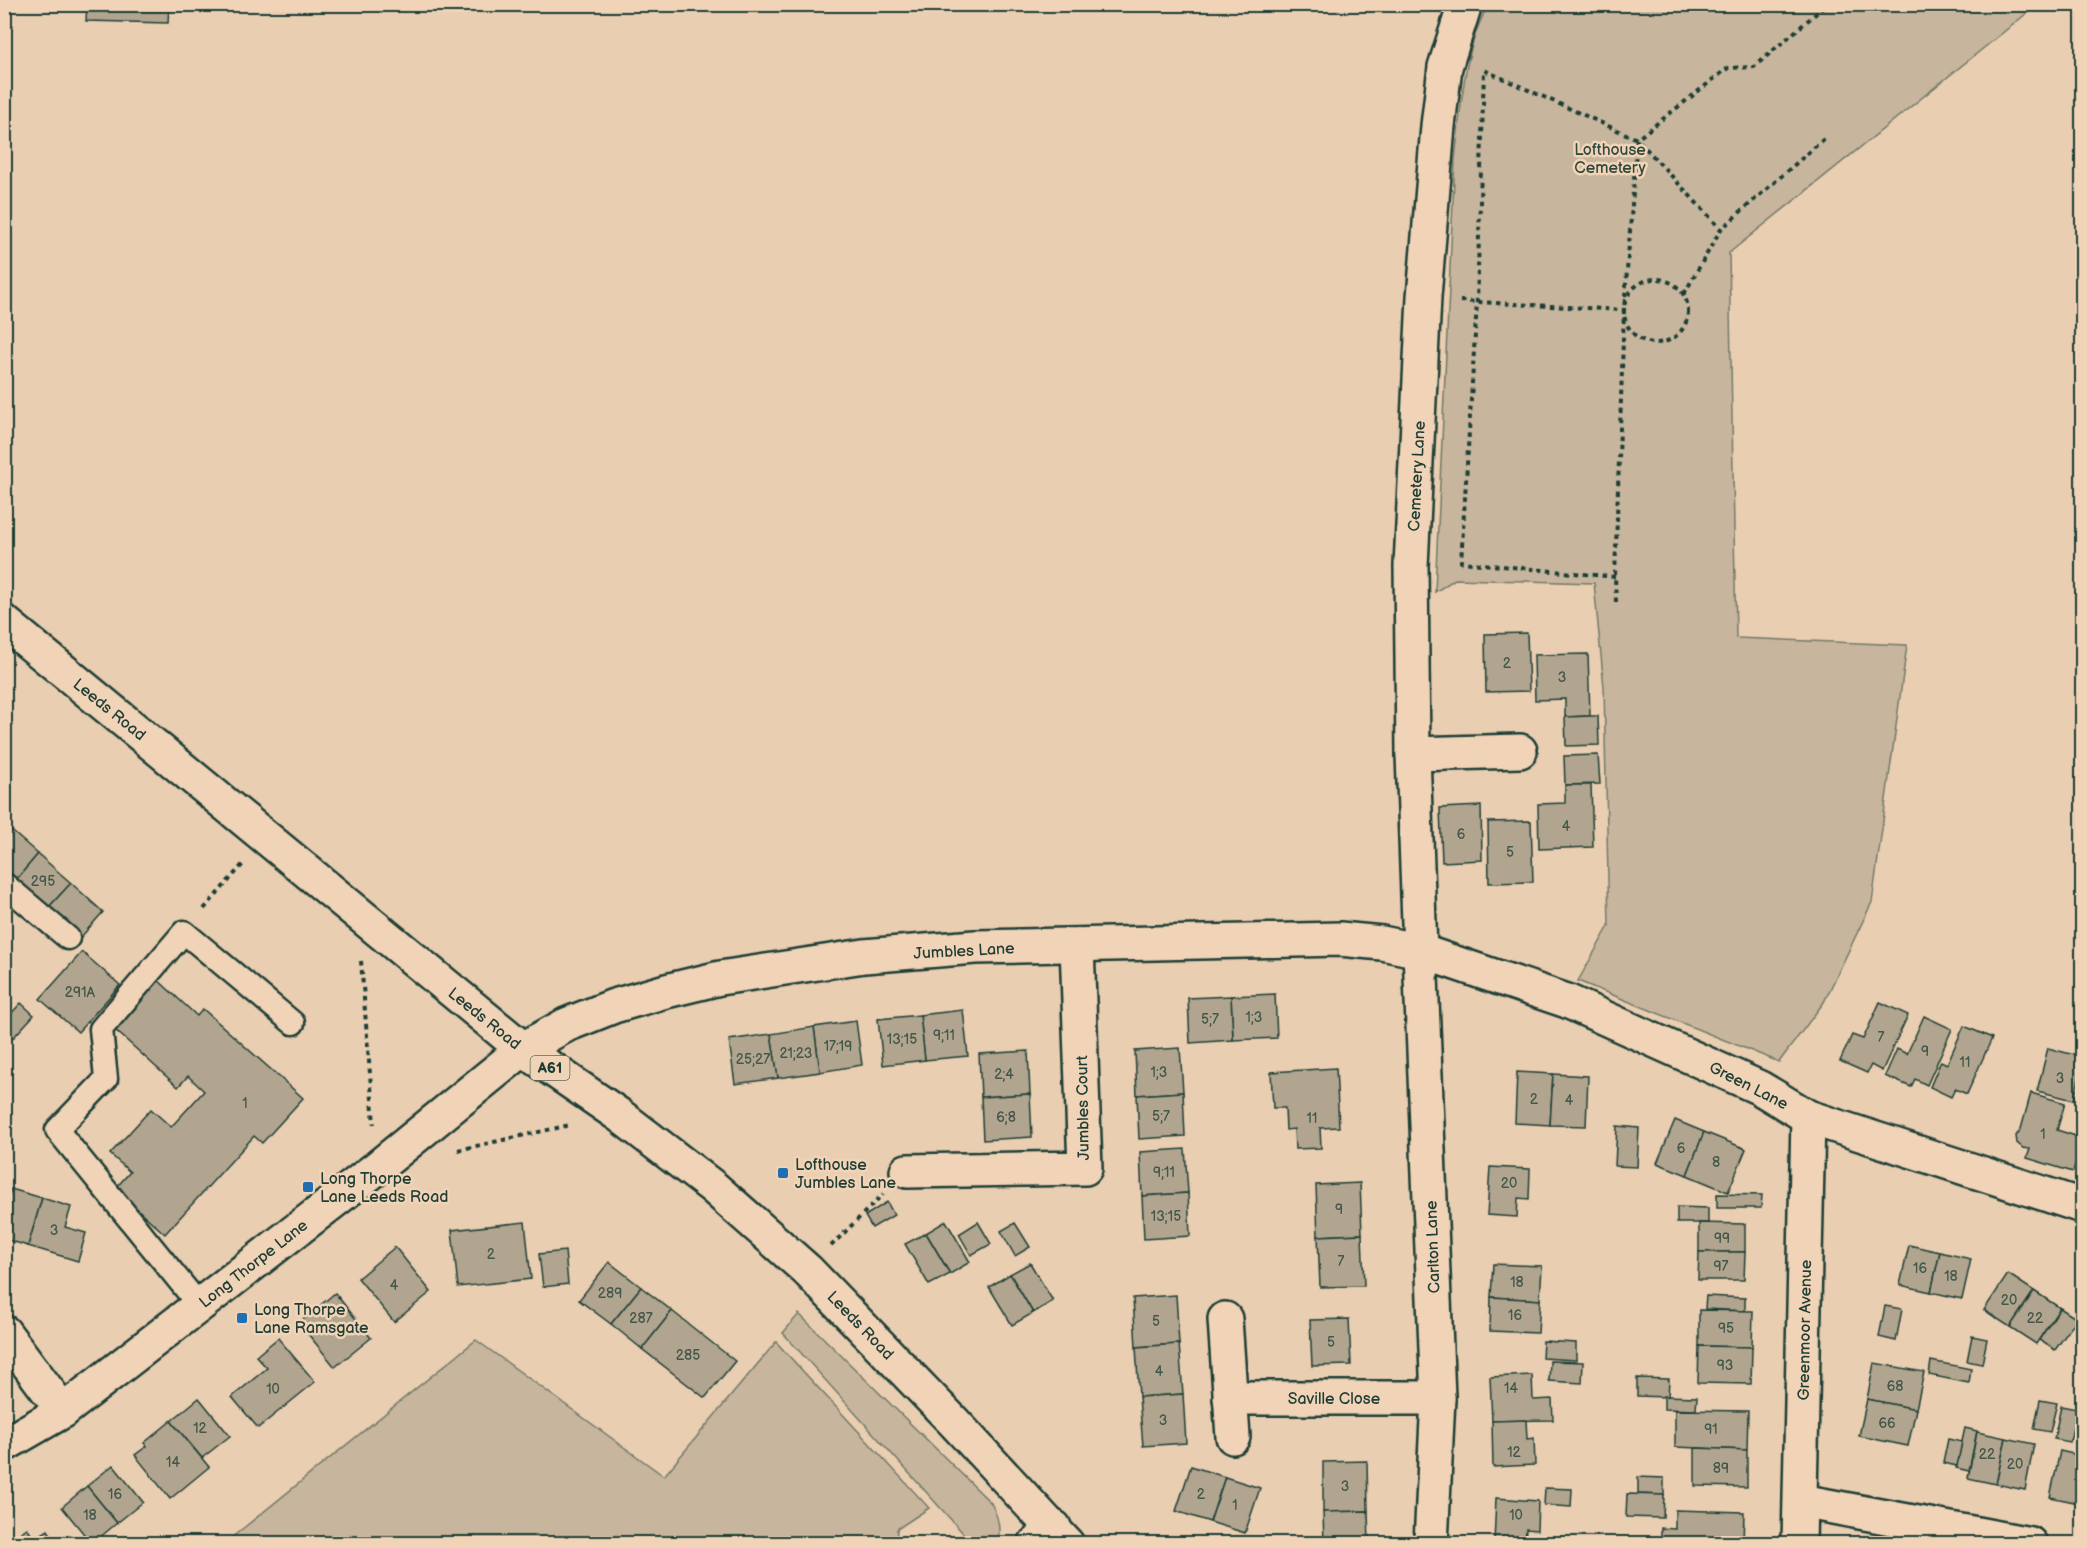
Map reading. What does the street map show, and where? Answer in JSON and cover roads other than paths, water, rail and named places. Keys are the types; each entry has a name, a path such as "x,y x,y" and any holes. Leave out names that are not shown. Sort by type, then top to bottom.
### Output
{"main road":[{"name":"Cemetery Lane","path":"1420,951 1413,754 1411,566 1424,297 1438,126 1445,67 1465,4"},
{"name":"Leeds Road","path":"4,622 523,1049 619,1115 713,1187 807,1270 1052,1538"},
{"path":"1413,754 1520,752"},
{"name":"Jumbles Lane","path":"523,1049 566,1025 614,1006 666,991 720,978 864,956 975,947 1340,939 1382,943 1420,951"},
{"name":"Jumbles Court","path":"907,1171 1085,1168 1077,945"},
{"name":"Green Lane","path":"1420,951 1566,1001 1760,1088 1808,1117 2082,1206"},
{"name":"Carlton Lane","path":"1420,951 1438,1398 1431,1544"},
{"name":"Long Thorpe Lane","path":"4,1444 63,1411 378,1167 523,1049"},
{"name":"Greenmoor Avenue","path":"1799,1544 1808,1117"},
{"path":"1225,1320 1233,1437"},
{"path":"4,1332 63,1411"},
{"name":"Saville Close","path":"1230,1398 1438,1398"},
{"path":"1801,1501 2030,1544"}],"lane":[{"path":"4,884 68,938"},
{"path":"199,1305 57,1130 106,1079 101,1029 183,933 294,1023"}],"place":[{"name":"Lofthouse Jumbles Lane","path":"783,1173"},
{"name":"Long Thorpe Lane Leeds Road","path":"308,1187"},
{"name":"Long Thorpe Lane Ramsgate","path":"242,1318"}],"park label":[{"name":"Lofthouse Cemetery","path":"1610,158"}]}
